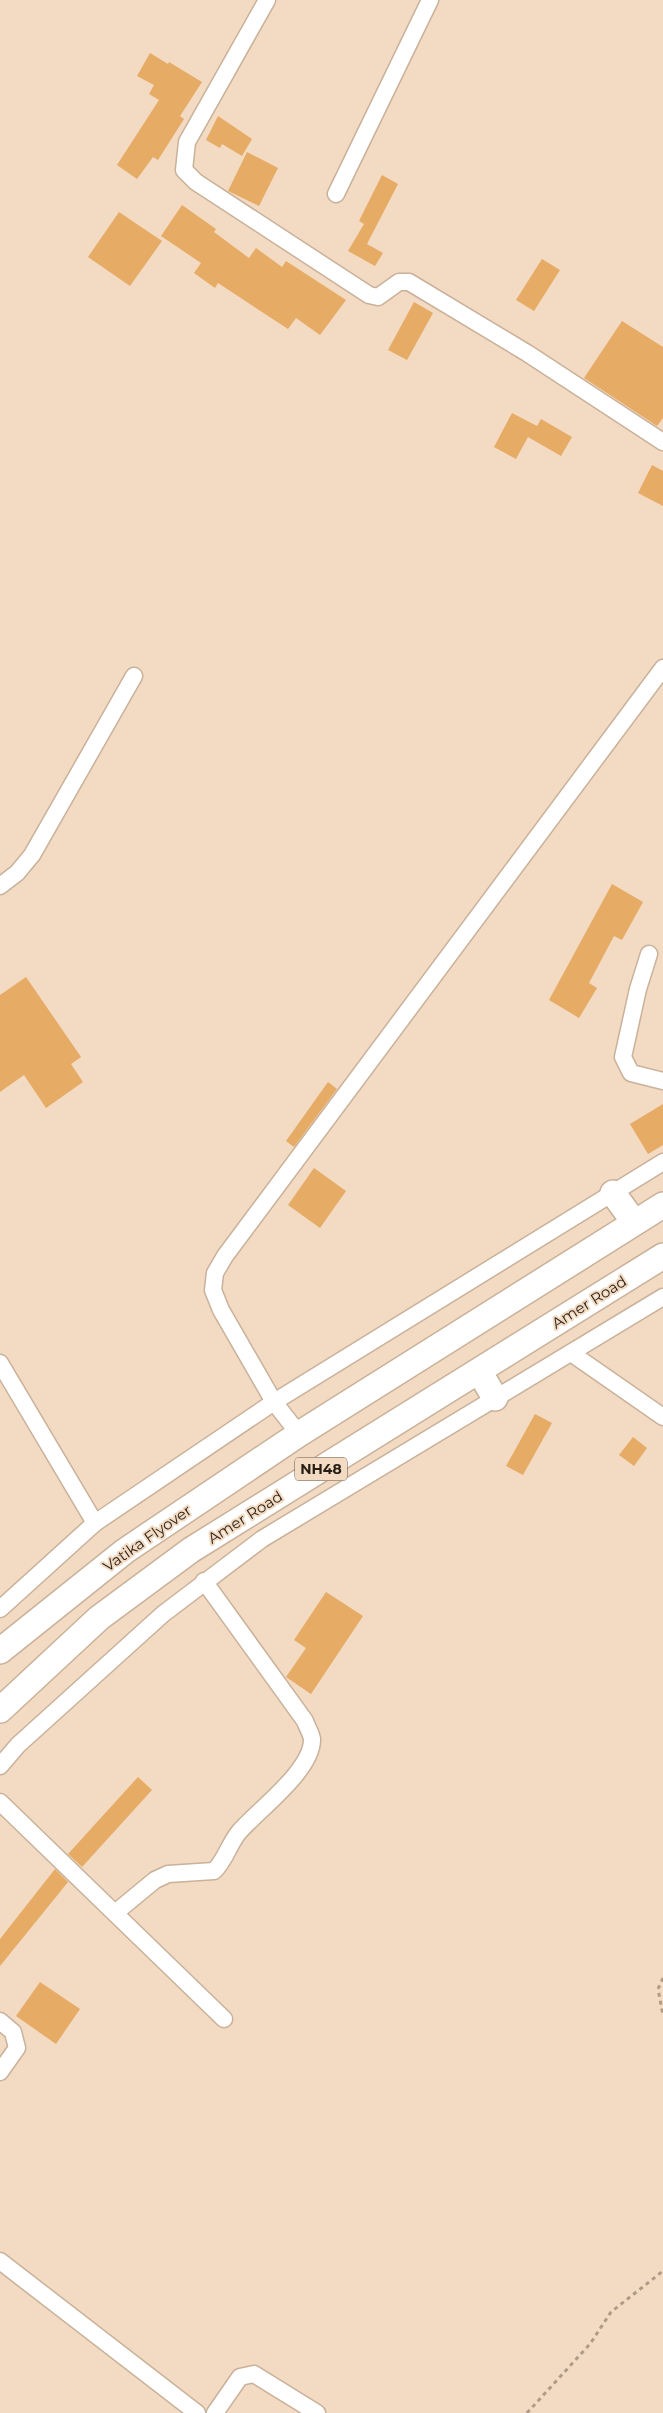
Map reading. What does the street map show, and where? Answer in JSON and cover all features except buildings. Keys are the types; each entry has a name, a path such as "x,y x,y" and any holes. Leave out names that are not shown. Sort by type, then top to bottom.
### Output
{"highway":[{"path":"613,1192 634,1222"},
{"name":"NH48","path":"300,1434 663,1205"},
{"name":"Amer Road","path":"0,1710 98,1618 191,1550 663,1256"},
{"path":"479,1371 495,1398"},
{"name":"Vatika Flyover","path":"0,1650 125,1551 300,1434"}],"street":[{"path":"267,0 188,142 184,170 196,182 369,296 378,297 400,282 410,282 527,353 663,442"},
{"path":"336,194 430,0"},
{"path":"300,1434 274,1402 221,1310 213,1290 216,1273 231,1248 663,668"},
{"path":"0,886 17,873 32,855 134,676"},
{"path":"649,954 638,989 623,1057 632,1073 663,1081"},
{"path":"0,1609 96,1523 274,1402 663,1162"},
{"path":"0,1766 18,1745 163,1614 262,1539 663,1297"},
{"path":"571,1353 663,1417"},
{"path":"0,1363 96,1523"},
{"path":"115,1913 155,1880 168,1874 214,1871 240,1832 302,1766 312,1740 305,1721 204,1582"},
{"path":"0,1802 224,2019"},
{"path":"0,2022 13,2032 17,2048 0,2072"},
{"path":"0,2261 198,2413"},
{"path":"215,2413 230,2395 240,2377 254,2374 316,2413"}],"path":[{"path":"663,1978 658,1989 663,2015"},
{"path":"527,2413 590,2344 611,2312 663,2271"}]}
